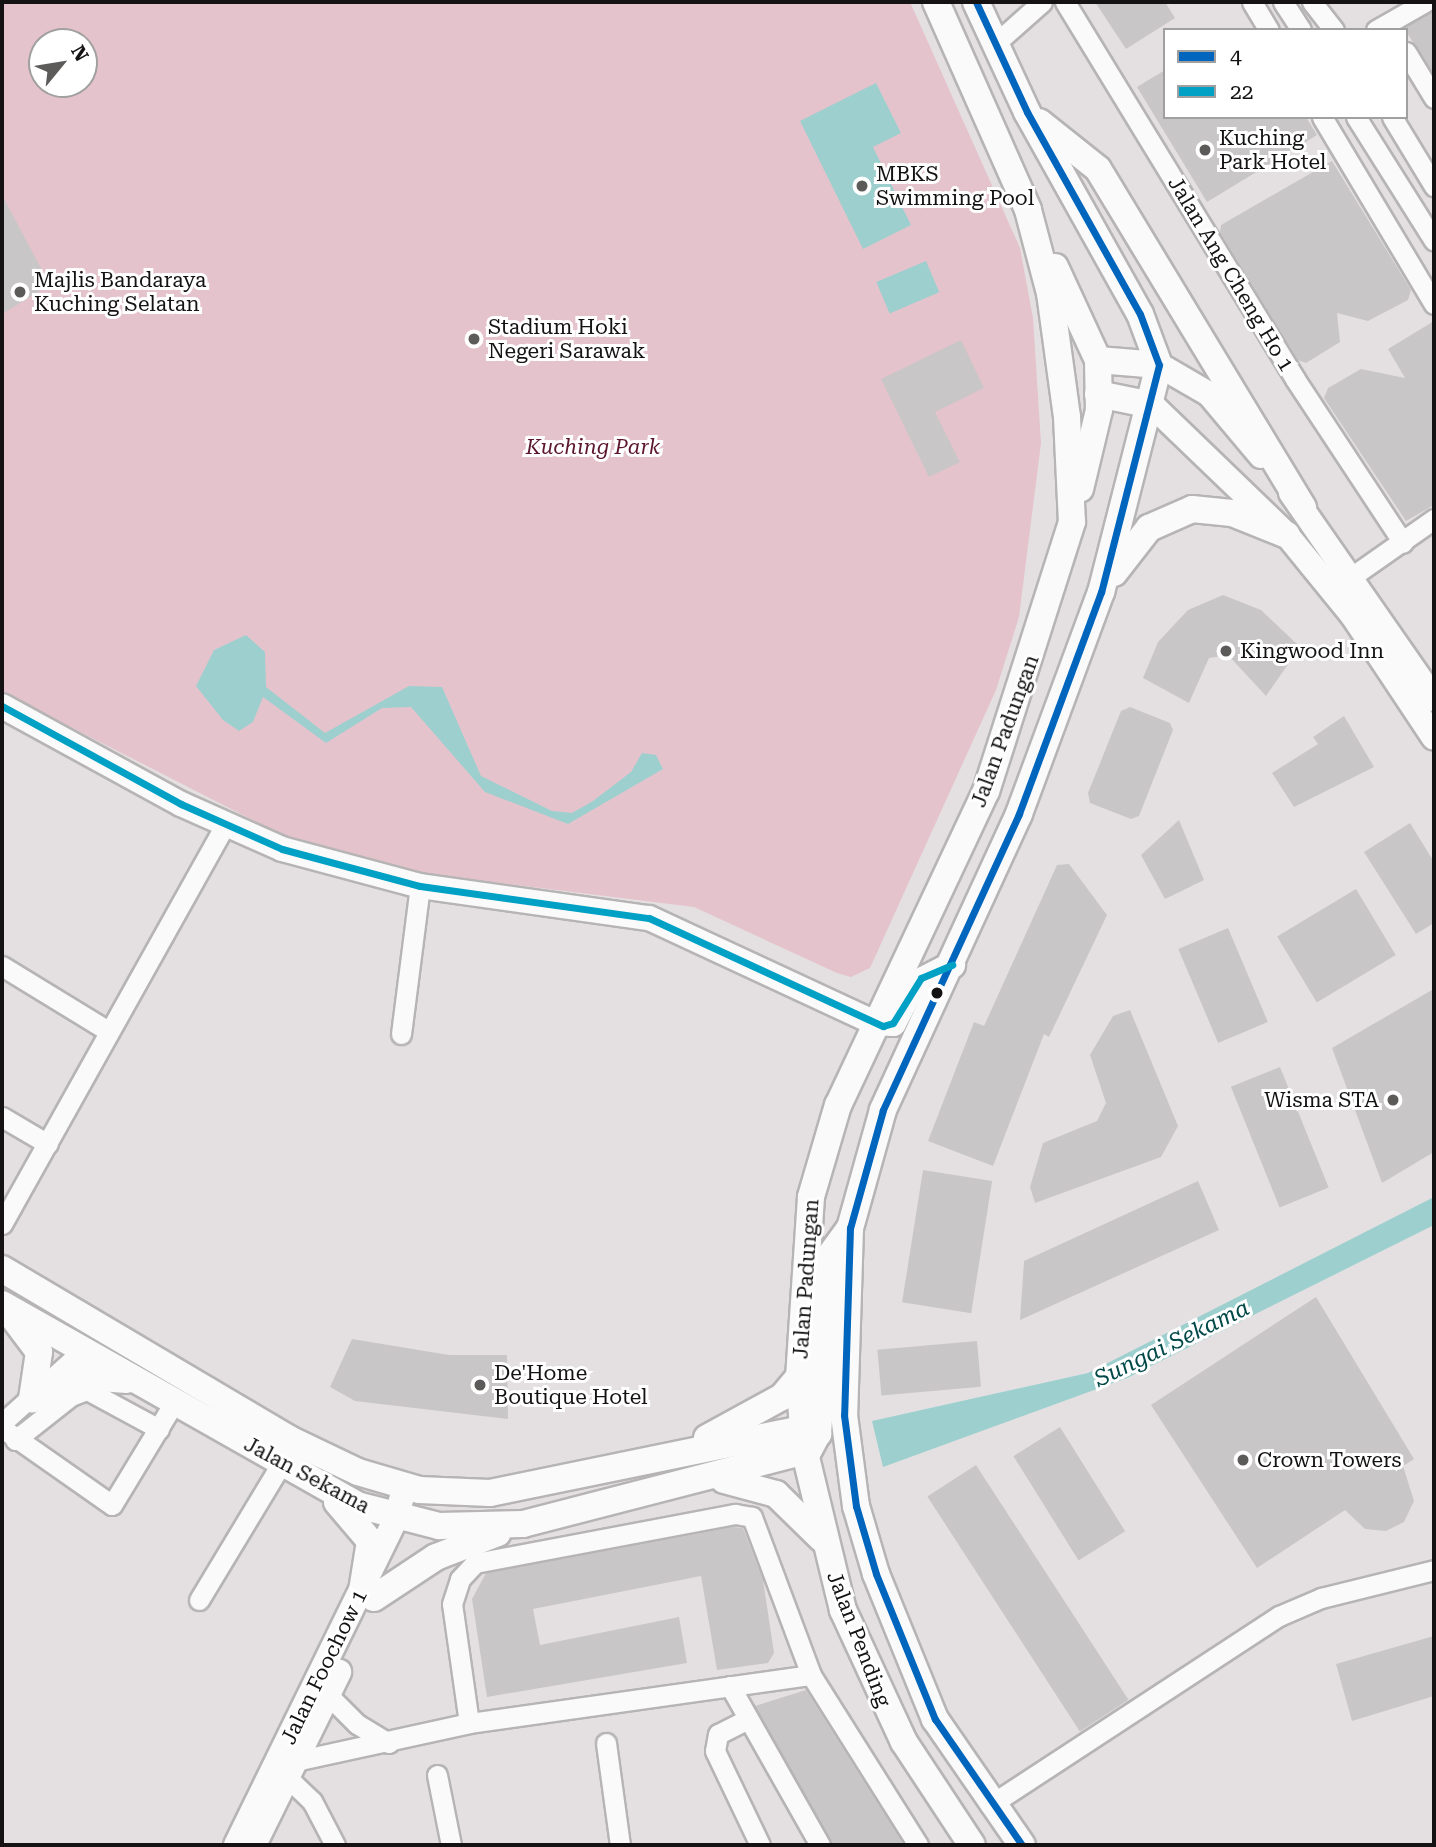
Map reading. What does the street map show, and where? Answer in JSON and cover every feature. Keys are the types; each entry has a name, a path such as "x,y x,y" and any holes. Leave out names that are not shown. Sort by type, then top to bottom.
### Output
{"main road":[{"name":"Jalan Padungan","path":"808,1439 799,1377 811,1197 838,1105 873,1022 986,791 1072,522 1068,417 1050,293 1028,210 936,2"},
{"path":"976,2 997,42 1027,112 1140,314 1159,365 1098,360"},
{"path":"1027,112 1098,169 1303,508"},
{"path":"1028,210 1098,360 1098,394 1072,522"},
{"name":"Jalan Padungan","path":"845,1443 850,1228 883,1110 952,965 1019,814 1101,592 1152,405 1159,365"},
{"path":"1098,394 1152,405"},
{"path":"1101,592 1134,543 1168,516 1212,509 1287,535"},
{"path":"873,1022 893,1023 913,985 952,965"},
{"path":"850,1228 831,1254 808,1439 853,1491"},
{"path":"8,1273 33,1297 76,1325 82,1351"},
{"name":"Jalan Sekama","path":"8,1273 289,1439 412,1488 490,1493 677,1453 808,1439"},
{"path":"2,1306 38,1352 32,1399 86,1377 141,1382"},
{"name":"Jalan Sekama","path":"2,1306 175,1401 281,1464 315,1482 403,1520 523,1524 703,1479 808,1439"},
{"path":"677,1453 760,1411 799,1377"},
{"name":"Jalan Pending","path":"808,1439 823,1541 874,1686 972,1845"},
{"name":"Jalan Pending","path":"845,1443 853,1491 912,1670 990,1805 1022,1845"},
{"path":"703,1479 760,1485 823,1541"},
{"path":"315,1482 361,1523 370,1541 368,1594"},
{"path":"368,1594 436,1557 523,1524"}],"street":[{"path":"997,42 1042,2"},
{"name":"Jalan Ang Cheng Ho 1","path":"1065,2 1265,332 1403,543"},
{"path":"1252,2 1268,28"},
{"path":"1283,2 1300,28"},
{"path":"1312,2 1332,28"},
{"path":"1386,27 1425,2"},
{"path":"1408,55 1434,98"},
{"path":"1323,119 1434,303"},
{"path":"1357,119 1434,241"},
{"path":"1393,119 1434,186"},
{"path":"1159,365 1209,394 1303,508 1354,575 1434,699"},
{"path":"1152,405 1287,535 1353,616 1434,738"},
{"path":"1354,575 1434,519"},
{"path":"2,706 225,825 317,860 420,886 659,921 873,1022"},
{"path":"2,1224 48,1144 105,1029 225,825"},
{"path":"401,1034 420,886"},
{"path":"2,966 105,1029"},
{"path":"2,1117 48,1144"},
{"path":"2,1423 32,1399 82,1351"},
{"path":"159,1429 87,1390 8,1434 107,1505 116,1502 159,1429 175,1401"},
{"path":"199,1600 281,1464"},
{"name":"Jalan Foochow 1","path":"236,1845 368,1594 403,1520 412,1488"},
{"path":"469,1723 452,1604 460,1579 475,1563 735,1514 752,1517 762,1533 789,1626 811,1675 916,1844"},
{"path":"990,1805 1279,1616 1321,1598 1434,1570"},
{"name":"Jalan Foochow 1","path":"254,1845 295,1771 368,1594"},
{"path":"335,1845 295,1771 469,1723 811,1675"},
{"path":"730,1686 746,1720 820,1845"},
{"path":"328,1695 357,1724 389,1743"},
{"path":"746,1720 718,1734 715,1751 760,1845"},
{"path":"606,1743 620,1845"},
{"path":"437,1775 450,1845"}],"green space":[{"name":"Kuching Park","path":"2,2 910,2 1020,248 1033,318 1041,443 1019,617 996,690 870,968 851,977 837,973 694,907 402,871 284,836 2,692"}],"water":[{"name":"MBKS Swimming Pool","path":"876,83 901,133 873,147 911,225 863,249 800,121"},
{"path":"926,261 939,292 890,313 876,282"},
{"path":"246,635 265,652 266,687 325,733 409,686 442,687 481,776 552,811 572,813 593,801 631,772 642,753 656,755 663,769 568,824 485,792 411,707 382,708 326,743 263,697 253,722 239,731 223,720 196,686 214,650"},
{"name":"Sungai Sekama","path":"1434,1197 1434,1225 1127,1378 883,1467 872,1421 1088,1373"}],"building":[{"path":"1095,2 1165,2 1175,18 1126,49"},
{"path":"1434,10 1434,75 1408,34 1408,28 1404,28"},
{"path":"1163,71 1163,119 1307,119 1317,135 1207,202 1137,87"},
{"path":"1332,161 1411,290 1408,300 1368,321 1337,313 1340,342 1306,363 1298,360 1220,232 1221,225"},
{"name":"Majlis Bandaraya Kuching Selatan","path":"2,195 50,285 2,314"},
{"path":"1434,321 1434,505 1406,521 1324,398 1328,388 1361,369 1405,378 1388,349"},
{"path":"961,340 984,388 935,412 960,462 929,477 881,379"},
{"name":"Kingwood Inn","path":"1223,595 1261,610 1300,647 1266,696 1228,655 1209,658 1189,703 1143,678 1158,642 1188,610"},
{"path":"1130,707 1170,723 1173,730 1139,816 1131,819 1090,803 1088,793 1121,711"},
{"path":"1344,716 1374,767 1294,807 1272,773 1318,744 1313,737"},
{"path":"1179,820 1204,880 1165,899 1141,855"},
{"path":"1410,823 1434,862 1434,923 1416,934 1364,852"},
{"path":"1069,864 1107,915 1049,1037 1044,1034 993,1166 928,1141 974,1022 984,1026 1057,865"},
{"path":"1356,889 1396,955 1317,1002 1277,936"},
{"path":"1228,928 1268,1022 1218,1043 1178,949"},
{"name":"Wisma STA","path":"1432,990 1434,1152 1382,1183 1332,1048"},
{"path":"1130,1010 1178,1126 1161,1157 1035,1203 1030,1187 1043,1143 1097,1121 1106,1103 1090,1055 1113,1016"},
{"path":"1280,1067 1329,1188 1280,1207 1231,1087"},
{"path":"923,1170 992,1181 971,1313 902,1302"},
{"path":"1198,1181 1219,1230 1020,1320 1024,1261"},
{"path":"1316,1297 1414,1459 1403,1466 1414,1501 1404,1522 1386,1531 1365,1529 1345,1510 1257,1568 1151,1405"},
{"path":"352,1339 449,1355 507,1355 508,1419 355,1401 330,1387"},
{"path":"977,1341 981,1387 881,1396 877,1350"},
{"path":"1060,1427 1125,1531 1079,1560 1013,1456"},
{"path":"976,1465 1128,1700 1080,1731 927,1497"},
{"path":"733,1527 743,1528 763,1580 774,1653 768,1663 717,1670 701,1576 533,1609 540,1645 679,1617 687,1663 487,1697 472,1599 486,1573"},
{"path":"1434,1636 1434,1696 1352,1721 1336,1664"},
{"path":"806,1690 903,1845 832,1845 755,1706"}],"transit line":[{"name":"4","path":"976,2 1027,112 1140,314 1159,365 1101,592 1019,814 883,1110 850,1228 844,1415 856,1506 876,1574 935,1719 1022,1845"},
{"name":"22","path":"2,706 181,804 282,849 420,886 649,918 883,1026 893,1023 921,978 952,965"}],"place":[{"name":"Kuching Park Hotel","path":"1205,150"},
{"name":"MBKS Swimming Pool","path":"862,186"},
{"name":"Majlis Bandaraya Kuching Selatan","path":"20,292"},
{"name":"Stadium Hoki Negeri Sarawak","path":"474,339"},
{"name":"Kingwood Inn","path":"1226,651"},
{"name":"Wisma STA","path":"1393,1100"},
{"name":"De'Home Boutique Hotel","path":"480,1385"},
{"name":"Crown Towers","path":"1243,1460"}]}
